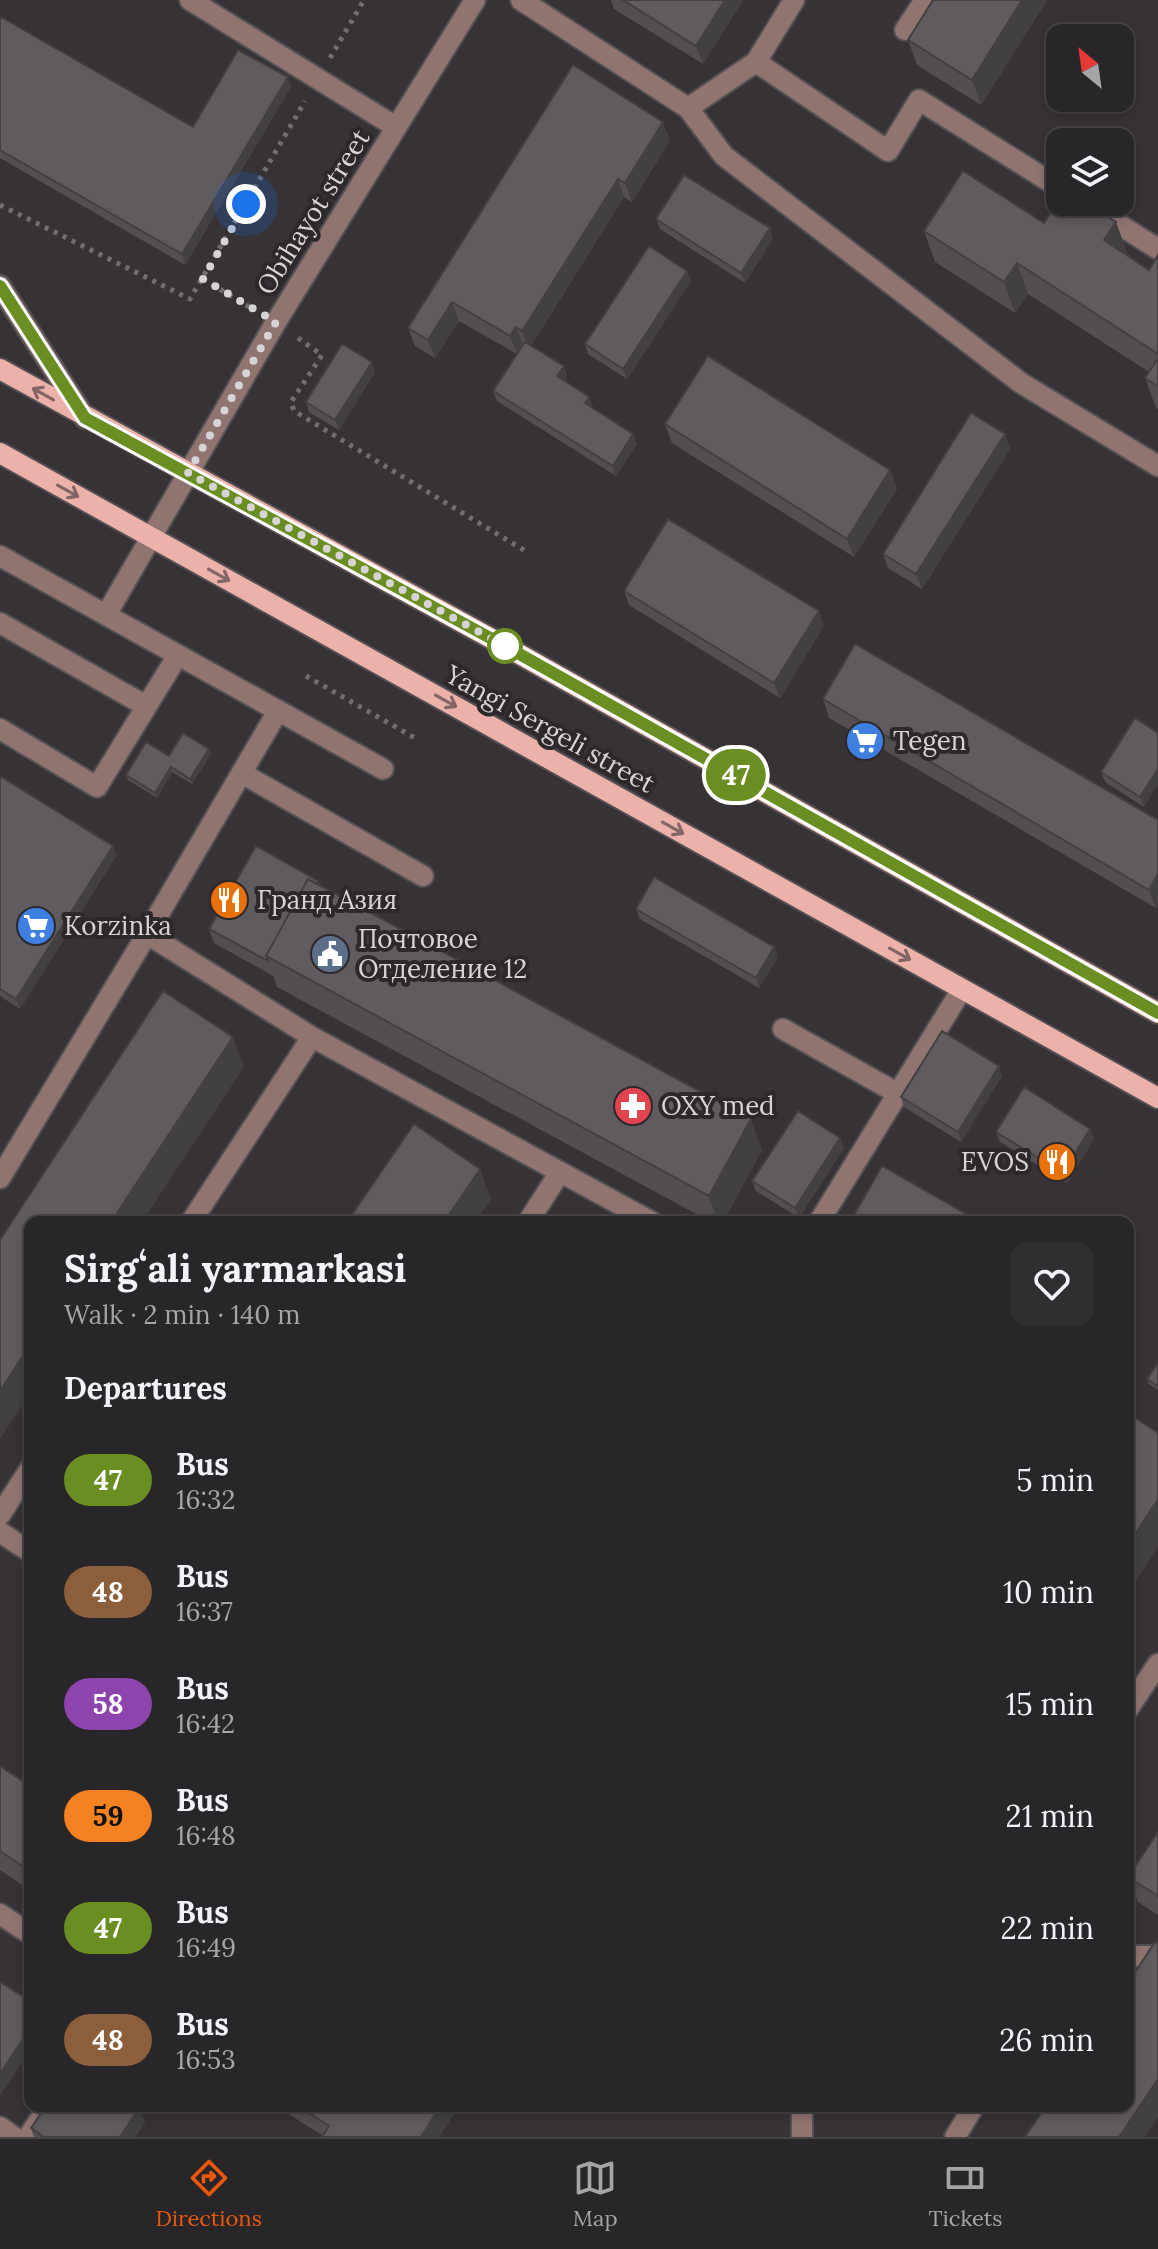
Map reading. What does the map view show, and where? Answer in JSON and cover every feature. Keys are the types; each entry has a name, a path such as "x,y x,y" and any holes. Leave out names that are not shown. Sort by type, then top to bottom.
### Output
{"main road":[{"name":"Yangi Sergeli street","path":"0,369 505,646 1158,1013"},
{"name":"Yangi Sergeli street","path":"0,453 1158,1098"}],"street":[{"path":"190,0 396,127"},
{"name":"Obihayot street","path":"106,615 276,322 475,0"},
{"path":"521,0 688,108 724,156 1008,373 1158,466"},
{"path":"688,108 756,62 794,0"},
{"path":"905,30 925,0"},
{"path":"756,62 888,151 919,100 1046,179"},
{"path":"1105,216 1158,249"},
{"path":"0,286 85,418"},
{"path":"0,556 383,769"},
{"path":"0,623 146,706"},
{"path":"0,729 97,787 178,655"},
{"path":"0,1178 278,711"},
{"path":"243,774 423,876"},
{"path":"147,934 312,1037 641,1216"},
{"path":"823,1216 962,989"},
{"path":"783,1029 897,1093"},
{"path":"195,1216 312,1037"},
{"path":"532,1216 560,1172"},
{"path":"0,1515 24,1478"},
{"path":"0,1532 24,1548"},
{"path":"1134,1700 1158,1664"},
{"path":"0,1914 24,1930"},
{"path":"1134,1956 1158,1956"},
{"path":"28,2137 45,2112"},
{"path":"802,2112 802,2137"},
{"path":"955,2137 970,2112"},
{"path":"0,2127 14,2137"}],"path":[{"path":"0,205 190,299 364,0"},
{"path":"203,279 276,322 322,355 291,402 294,411 527,552"},
{"path":"306,676 415,738"}],"building":[{"path":"623,0 725,0 696,46"},
{"path":"933,0 1022,0 972,80 908,40"},
{"path":"1,17 193,127 238,50 288,77 182,254 0,150"},
{"path":"573,65 663,122 625,183 618,179 522,331 516,327 510,336 452,302 428,340 408,328"},
{"path":"963,171 1044,223 1048,216 1107,216 1116,222 1104,240 1149,270 1158,255 1158,354 1017,263 1004,282 924,231"},
{"path":"684,175 770,228 741,273 656,219"},
{"path":"649,246 687,271 623,369 585,344"},
{"path":"525,342 564,366 557,376 589,397 585,403 633,434 613,466 493,391"},
{"path":"342,344 372,362 335,420 306,402"},
{"path":"708,356 890,470 847,539 665,424"},
{"path":"1158,358 1158,386 1145,378"},
{"path":"971,413 1005,434 916,574 883,554"},
{"path":"668,519 819,611 774,683 624,591"},
{"path":"855,644 1158,820 1158,874 1149,890 823,699"},
{"path":"1135,718 1158,733 1158,769 1140,797 1101,772"},
{"path":"183,733 209,749 190,779 171,767 155,793 126,775 146,742 169,756"},
{"name":"Korzinka","path":"0,776 113,846 16,999 0,989"},
{"path":"256,846 318,881 317,884 308,879 266,956 268,961 209,929"},
{"path":"654,877 774,947 756,978 636,909"},
{"path":"308,879 751,1119 709,1196 266,956"},
{"path":"163,991 233,1037 115,1216 24,1216 24,1354 0,1391 0,1240"},
{"path":"942,1031 999,1066 958,1132 901,1097"},
{"path":"1024,1087 1090,1129 1063,1173 996,1132"},
{"path":"798,1111 840,1138 795,1208 752,1181"},
{"path":"414,1124 480,1169 448,1216 351,1216"},
{"path":"882,1166 970,1216 853,1216"},
{"path":"1158,1363 1158,1386 1147,1379"},
{"path":"1134,1417 1158,1433 1158,1499 1134,1536"},
{"path":"0,1766 24,1782 24,1867 0,1851"},
{"path":"1158,1832 1158,1896 1134,1881 1134,1868"},
{"path":"1155,1942 1158,1944 1158,2079 1119,2137 1025,2137 1042,2112 1134,2112 1134,1974"},
{"path":"0,1982 24,1997 24,2037 0,2074"},
{"path":"42,2112 136,2112 120,2137 44,2137 31,2128"},
{"path":"307,2112 436,2112 421,2137 322,2137 329,2126"}],"bus line":[{"name":"47","path":"0,286 85,418 505,646 1158,1013"}],"place":[{"name":"Tegen","path":"865,741"},
{"name":"Гранд Азия","path":"229,900"},
{"name":"Korzinka","path":"36,926"},
{"name":"Почтовое Отделение 12","path":"330,954"},
{"name":"OXY med","path":"633,1106"},
{"name":"EVOS","path":"1057,1162"}],"route":[{"path":"246,204 203,279 276,322 188,473 505,646"}]}
